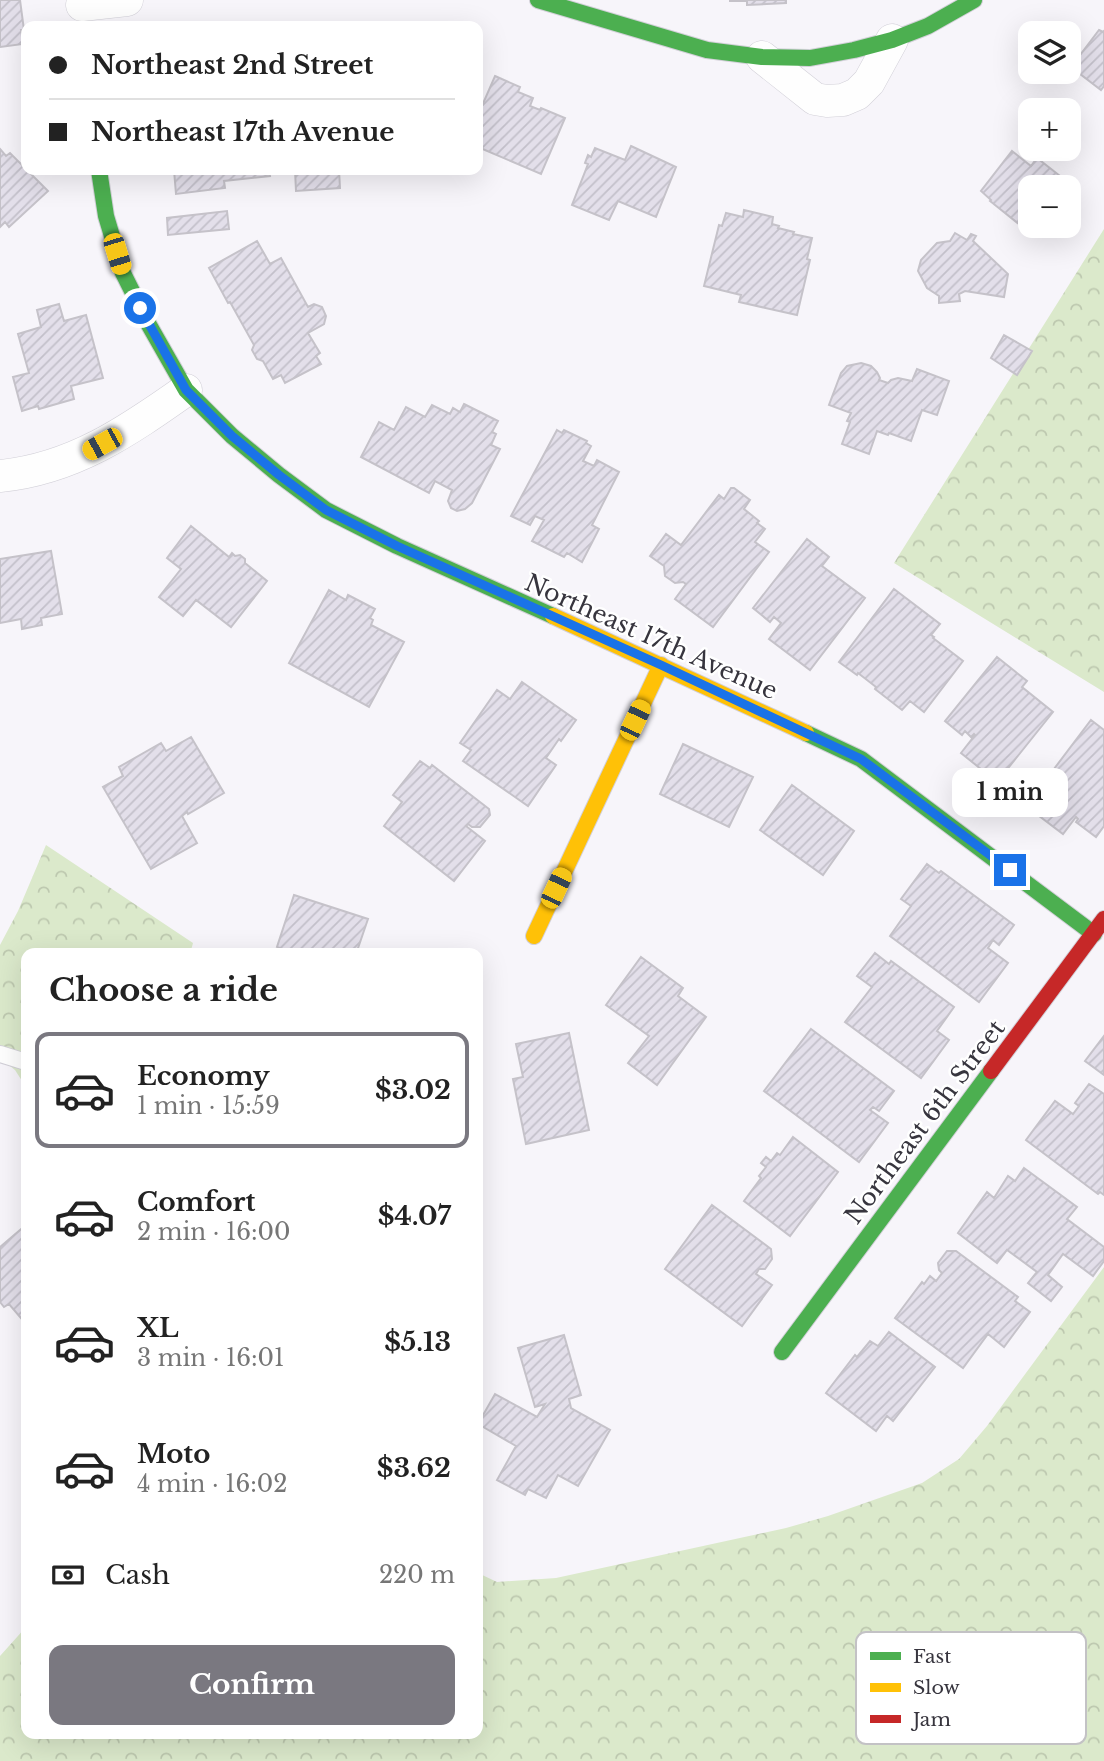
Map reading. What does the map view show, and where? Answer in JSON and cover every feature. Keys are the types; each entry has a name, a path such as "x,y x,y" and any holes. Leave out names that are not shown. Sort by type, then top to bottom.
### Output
{"street":[{"path":"83,11 127,0"},
{"path":"538,0 707,50 762,57 810,58 892,40 928,26 974,0"},
{"path":"762,57 815,99 827,102 843,100 857,93 869,82 892,40"},
{"name":"Northeast 17th Avenue","path":"100,175 106,216 123,273 186,390 232,436 279,475 326,510 397,546 861,759 1094,934"},
{"path":"0,476 50,466 83,454 138,423 186,390"},
{"path":"534,936 661,665"},
{"name":"Northeast 6th Street","path":"782,1352 1104,919"}],"lane":[{"path":"0,1055 21,1061"}],"green space":[{"path":"1104,229 1104,692 894,563"},
{"path":"46,845 193,943 192,948 21,948 21,1079 15,1070 0,1058 0,945 18,911"},
{"path":"1104,1267 1104,1761 0,1761 0,1656 21,1633 21,1739 483,1739 483,1575 497,1582 556,1578 786,1528 828,1516 922,1483 959,1459 987,1426"}],"building":[{"path":"0,0 20,0 23,21 21,44 0,47"},
{"path":"730,0 786,0 786,3 747,5 747,1"},
{"path":"1099,30 1104,31 1104,86 1101,90 1081,75 1081,54"},
{"path":"495,76 520,87 518,92 533,98 530,106 565,118 541,174 483,149 483,104"},
{"path":"631,146 676,167 656,217 618,201 609,220 572,205 588,164 585,163 588,155 591,157 595,148 625,160"},
{"path":"0,149 6,156 10,153 21,164 21,175 32,175 48,191 9,227 5,222 0,227"},
{"path":"1012,151 1018,156 1018,161 1025,161 1031,166 1035,161 1041,161 1059,175 1018,175 1018,223 981,191"},
{"path":"174,175 270,175 224,181 225,188 176,194"},
{"path":"295,175 339,175 340,188 296,191"},
{"path":"744,210 773,217 772,224 779,226 778,228 812,238 807,259 810,260 797,315 739,302 741,295 704,286 719,225 722,226 726,213 743,217"},
{"path":"227,211 229,229 168,235 167,218"},
{"path":"955,233 967,240 971,234 976,236 973,241 1008,274 1004,297 965,291 959,294 960,301 939,303 939,296 927,288 918,271 921,260 937,243 950,241"},
{"path":"257,241 270,264 281,258 308,307 314,304 322,307 326,316 324,324 308,333 320,353 316,356 321,364 285,383 281,375 273,379 263,361 257,359 252,350 254,345 209,268"},
{"path":"59,304 64,321 86,315 103,378 71,386 74,399 22,411 13,377 29,373 18,334 41,327 37,310"},
{"path":"1004,335 1032,351 1017,375 991,358"},
{"path":"861,363 871,366 877,372 879,380 888,383 898,378 912,381 917,369 949,381 937,415 922,410 911,441 877,431 869,454 842,444 851,413 829,405 841,373 847,366"},
{"path":"464,404 498,421 492,432 496,434 491,445 500,449 472,503 465,509 457,511 451,508 448,501 452,490 435,481 429,493 361,457 379,422 394,430 406,407 425,417 432,405 450,414 453,408 460,412"},
{"path":"557,430 562,433 564,430 587,441 591,446 583,461 594,466 597,460 619,472 592,525 599,529 582,562 567,553 564,557 532,541 544,520 535,516 530,525 511,516"},
{"path":"731,488 750,500 744,509 765,529 755,542 769,552 713,627 675,599 686,584 675,583 665,576 664,566 650,556 666,534 681,545 719,495 724,499"},
{"path":"191,526 229,557 232,553 235,556 240,555 245,559 245,563 267,581 231,627 196,600 183,616 159,597 181,569 167,558"},
{"path":"807,539 829,557 822,566 865,598 810,670 769,639 781,623 774,617 770,622 753,608"},
{"path":"51,551 62,614 41,618 42,625 22,629 21,619 0,623 0,559"},
{"path":"894,589 940,624 931,635 963,661 924,712 910,701 902,710 858,673 857,675 839,662"},
{"path":"329,590 346,600 348,595 375,609 370,618 373,620 371,625 404,642 369,707 289,663"},
{"path":"997,657 1027,681 1022,687 1053,712 997,782 961,753 975,735 971,737 965,731 962,735 945,721"},
{"path":"522,682 576,720 546,758 556,765 528,806 463,761 471,750 460,743 497,690 510,699"},
{"path":"1091,720 1104,730 1104,826 1096,837 1076,822 1076,817 1063,834 1026,806"},
{"path":"191,737 224,793 182,816 197,843 151,869 103,787 123,776 119,767 161,743 166,751"},
{"path":"683,744 753,777 729,827 660,794"},
{"path":"420,761 430,768 432,765 489,809 490,815 480,827 468,824 466,826 485,841 454,881 384,826 402,802 393,795"},
{"path":"792,785 854,831 823,875 760,830"},
{"path":"927,864 939,873 941,871 1014,925 999,945 993,940 988,948 1008,963 979,1002 890,936 911,906 901,899"},
{"path":"294,895 368,919 358,948 277,947"},
{"path":"875,953 889,964 891,961 954,1007 937,1031 949,1040 921,1078 845,1022 872,987 857,976"},
{"path":"641,957 683,988 678,996 706,1017 657,1085 628,1063 649,1036 606,1005"},
{"path":"811,1029 894,1091 879,1111 873,1107 870,1110 888,1123 859,1162 764,1091"},
{"path":"569,1033 589,1130 526,1144 513,1079 523,1077 516,1044"},
{"path":"1104,1036 1104,1075 1085,1061"},
{"path":"1089,1084 1104,1094 1104,1195 1100,1192 1098,1194 1026,1140 1055,1101 1073,1114 1079,1106 1075,1103"},
{"path":"793,1137 838,1172 790,1236 744,1201 766,1167 761,1163 766,1157 771,1161 777,1153 780,1155"},
{"path":"1024,1168 1077,1207 1067,1219 1104,1247 1104,1261 1093,1276 1063,1254 1048,1275 1062,1287 1051,1301 1028,1283 1037,1272 1007,1250 997,1263 958,1233 987,1192 994,1198 1008,1176 1015,1181"},
{"path":"712,1205 771,1249 772,1259 765,1269 759,1269 756,1274 772,1285 742,1326 665,1269"},
{"path":"21,1229 21,1318 9,1304 4,1307 0,1302 0,1247"},
{"path":"947,1251 956,1251 1018,1297 1015,1301 1030,1312 1004,1347 988,1334 963,1368 895,1318 922,1282 924,1284 930,1276 936,1281 942,1273 938,1263"},
{"path":"889,1332 935,1367 893,1421 887,1416 876,1431 826,1393 855,1355 857,1357 870,1341 878,1346"},
{"path":"564,1335 581,1395 569,1399 571,1408 610,1430 578,1486 558,1475 546,1498 528,1489 525,1495 497,1480 516,1446 483,1427 483,1415 495,1394 537,1417 545,1404 535,1407 518,1348"}],"traffic: fast":[{"path":"538,0 707,50 762,57 810,58 892,40 928,26 974,0"},
{"path":"100,175 106,216 123,273 149,325 186,390 232,436 326,510 397,546 553,616"},
{"path":"806,733 861,759 1094,934"},
{"path":"782,1352 991,1071"}],"traffic: slow":[{"path":"553,616 806,733"},
{"path":"534,936 661,665"}],"traffic: jam":[{"path":"991,1071 1104,919"}],"route":[{"path":"140,308 186,390 232,436 326,510 397,546 861,759 1010,870"}]}
